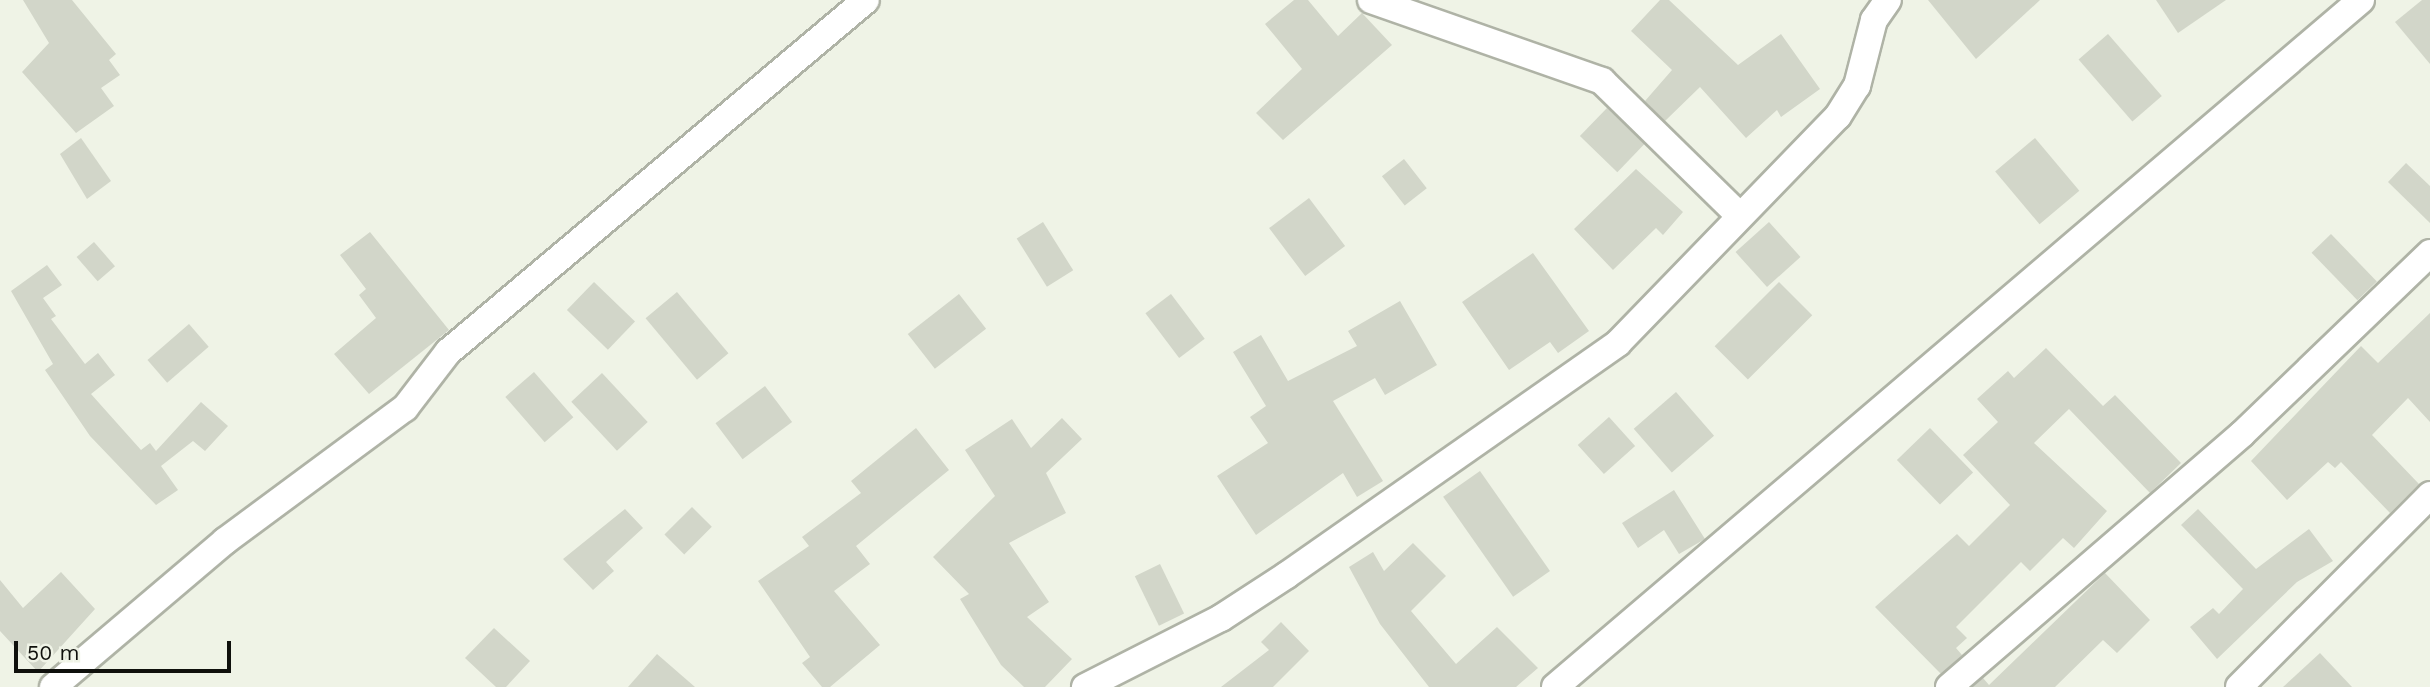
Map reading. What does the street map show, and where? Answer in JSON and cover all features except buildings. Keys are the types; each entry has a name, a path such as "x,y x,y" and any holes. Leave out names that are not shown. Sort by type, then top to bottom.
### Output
{"street":[{"path":"54,687 225,541 405,408 448,352 866,0"},
{"path":"1371,0 1602,81 1740,216"},
{"path":"1085,687 1221,618 1287,575 1618,343 1838,116 1857,86 1874,20 1888,0"},
{"path":"1555,687 2361,0"},
{"path":"1949,687 2242,434 2430,253"},
{"path":"2239,687 2430,495"}]}
